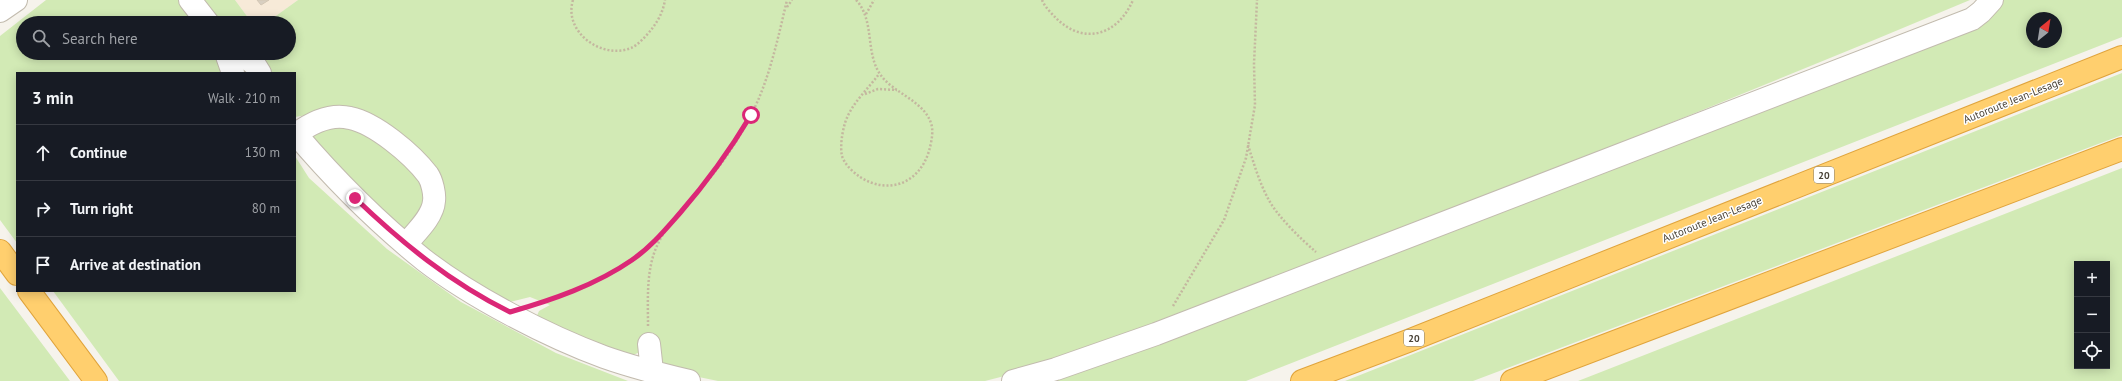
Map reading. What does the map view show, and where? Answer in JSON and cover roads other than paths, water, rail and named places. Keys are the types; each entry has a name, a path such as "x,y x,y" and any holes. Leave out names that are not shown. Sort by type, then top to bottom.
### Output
{"highway":[{"name":"Autoroute Jean-Lesage","path":"1302,381 1408,341 2122,57"},
{"path":"1512,381 2122,149"},
{"path":"0,251 16,273"},
{"path":"31,292 96,381"}],"street":[{"path":"0,11 16,0"},
{"path":"190,0 203,16"},
{"path":"1013,381 1056,369 1139,340 1972,19 1992,0"},
{"path":"228,60 233,72"},
{"path":"249,60 255,65 259,72"},
{"path":"296,132 317,121 335,117 349,117 363,122 379,131 412,158 429,176 434,202 428,216 406,244"},
{"path":"296,134 355,198 406,244 457,283 549,333 604,357 689,381"},
{"path":"649,344 652,371"}]}
